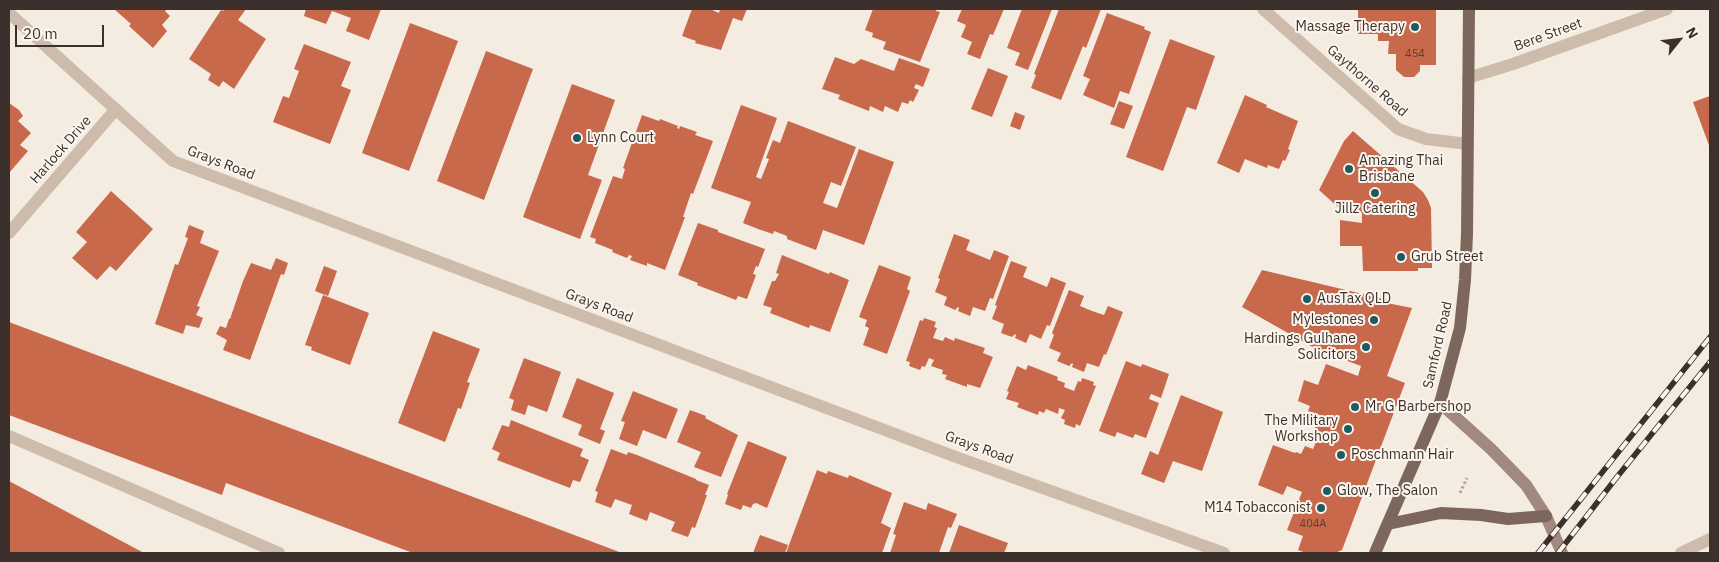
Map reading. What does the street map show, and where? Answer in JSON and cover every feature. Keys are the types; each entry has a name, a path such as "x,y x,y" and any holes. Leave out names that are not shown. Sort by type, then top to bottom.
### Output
{"main road":[{"name":"Samford Road","path":"1375,553 1440,403 1455,352 1463,304 1467,234 1468,9"},
{"path":"1440,403 1526,485 1546,516 1562,553"},
{"path":"1388,524 1441,513 1481,515 1508,520 1546,516"}],"street":[{"name":"Gaythorne Road","path":"1263,9 1398,129 1406,134 1426,139 1468,144"},
{"name":"Bere Street","path":"1468,78 1513,64 1667,9"},
{"name":"Grays Road","path":"9,13 173,161 938,450 1224,553"},
{"name":"Harlock Drive","path":"9,232 116,109"},
{"path":"9,436 279,553"},
{"path":"1681,553 1710,539"}],"path":[{"path":"1458,498 1467,478"}],"building":[{"path":"114,9 167,9 165,11 170,16 162,25 167,31 153,48"},
{"path":"246,9 238,20 266,39 234,89 223,81 219,87 208,80 211,74 189,59 221,10"},
{"path":"306,9 381,9 369,40 346,31 351,18 332,11 326,24 304,16"},
{"path":"692,9 710,9 719,13 720,9 747,9 742,21 733,18 721,50 695,43 696,41 682,36"},
{"path":"873,9 936,9 936,11 940,12 920,62 883,49 886,42 872,37 873,33 865,30"},
{"path":"962,9 1004,9 993,35 990,34 980,59 967,54 972,42 961,37 966,25 957,21"},
{"path":"1022,9 1052,9 1028,70 1015,65 1020,53 1007,48"},
{"path":"1059,9 1101,9 1086,48 1083,46 1061,100 1031,88 1036,75 1034,74"},
{"path":"1358,9 1436,9 1436,65 1420,65 1420,71 1414,77 1404,77 1396,70 1396,54 1388,54 1389,41 1378,41 1378,34 1358,34"},
{"path":"1107,13 1145,27 1144,29 1151,32 1129,94 1120,91 1114,108 1083,95 1090,79 1083,76"},
{"path":"410,23 458,41 409,171 362,153"},
{"path":"1170,39 1215,56 1196,110 1187,107 1163,171 1126,157"},
{"path":"304,44 351,62 341,86 351,90 330,144 273,122 283,96 289,98 299,71 294,69"},
{"path":"486,51 533,69 484,200 437,181"},
{"path":"835,57 854,64 861,59 894,71 899,58 930,69 923,87 916,84 914,88 919,90 913,102 910,100 908,104 902,102 898,112 885,106 883,112 870,106 869,111 838,99 840,95 822,89"},
{"path":"988,68 1008,76 992,117 971,109"},
{"name":"Lynn Court","path":"572,84 615,100 588,175 602,180 580,239 523,217"},
{"path":"1245,95 1267,105 1266,107 1298,121 1288,149 1290,150 1279,169 1268,165 1267,168 1245,159 1239,173 1217,163"},
{"path":"1710,96 1710,148 1693,102"},
{"path":"1119,101 1133,106 1124,129 1110,124"},
{"path":"9,103 19,110 23,116 18,121 31,133 20,145 28,151 9,173"},
{"path":"741,105 777,118 756,177 761,179 769,159 766,158 773,140 780,143 788,121 856,147 841,186 831,182 823,203 837,208 859,149 894,162 864,245 823,230 816,250 787,239 787,236 774,231 773,234 758,229 743,223 751,202 711,188"},
{"path":"1015,112 1025,116 1020,130 1010,126"},
{"path":"642,115 659,121 660,119 678,126 677,128 679,129 680,126 697,132 695,135 713,141 693,194 691,193 683,217 685,217 665,270 647,263 647,266 630,260 632,256 629,255 627,258 612,252 613,250 595,243 596,239 590,237 613,176 622,179 625,169 623,168"},
{"path":"1353,131 1423,192 1428,200 1431,208 1432,268 1418,268 1418,271 1363,271 1362,246 1340,246 1340,220 1362,223 1362,213 1348,201 1340,209 1319,190 1344,141"},
{"path":"111,191 153,229 116,271 110,266 97,280 72,258 87,242 76,232"},
{"path":"698,223 765,249 753,274 756,275 747,299 738,296 736,300 697,285 698,283 678,275"},
{"path":"189,225 204,231 200,243 219,251 197,306 200,307 196,315 203,318 199,328 186,325 183,334 155,324 175,264 178,265 188,238 185,237"},
{"path":"954,234 970,240 966,250 990,260 994,250 1009,256 993,299 990,298 985,311 973,307 970,316 958,311 958,307 955,310 944,305 947,297 935,292 940,279 938,278"},
{"path":"782,255 849,280 830,332 810,325 809,328 770,313 772,308 763,305 772,281 775,281 779,274 776,273"},
{"path":"276,258 288,263 284,275 281,274 250,360 223,350 227,340 216,334 220,326 226,328 251,263 271,270"},
{"path":"1011,261 1027,267 1023,277 1047,287 1051,277 1066,283 1050,326 1047,325 1041,339 1030,334 1026,343 1015,338 1015,334 1012,337 1001,333 1004,324 992,319 997,306 995,305"},
{"path":"879,265 911,277 907,289 910,291 887,354 863,345 869,328 865,326 867,320 859,317"},
{"path":"324,266 337,271 328,296 315,291"},
{"path":"1262,270 1388,300 1387,303 1412,308 1387,376 1405,383 1342,550 1335,553 1306,553 1298,550 1303,536 1287,530 1302,492 1287,486 1283,495 1258,485 1273,445 1301,454 1305,446 1313,449 1319,435 1313,433 1320,415 1308,411 1310,406 1298,401 1304,380 1318,385 1326,364 1358,376 1361,366 1318,350 1242,307"},
{"path":"1069,290 1084,296 1080,306 1092,311 1104,315 1108,306 1123,312 1106,355 1104,354 1099,367 1087,363 1084,372 1072,367 1072,363 1069,366 1057,361 1061,353 1049,348 1054,335 1052,333"},
{"path":"323,295 369,313 350,365 311,350 312,347 305,345"},
{"path":"924,318 936,322 934,327 937,328 933,338 943,341 945,337 954,341 955,338 985,348 983,353 993,357 980,388 967,384 967,387 945,379 947,375 942,374 943,370 931,366 934,360 929,358 925,367 922,366 920,370 909,366 910,362 906,361 920,320 923,321"},
{"path":"9,322 622,553 413,553 226,483 222,495 9,415"},
{"path":"433,331 480,349 467,382 470,383 461,409 458,408 445,442 398,423"},
{"path":"524,358 561,372 547,412 528,405 525,415 511,410 514,400 509,398"},
{"path":"1126,361 1141,367 1142,364 1169,374 1161,398 1151,394 1149,399 1159,403 1146,438 1135,434 1133,438 1117,432 1115,437 1099,431"},
{"path":"1028,365 1058,377 1057,380 1065,383 1064,387 1074,391 1078,381 1081,382 1082,378 1094,382 1093,385 1096,386 1080,426 1076,424 1075,428 1064,424 1065,420 1061,418 1065,410 1059,408 1058,414 1046,409 1044,413 1039,411 1038,415 1017,407 1019,403 1006,399 1009,392 1007,391 1017,366 1026,370"},
{"path":"577,378 614,393 600,429 605,431 600,444 578,435 582,425 562,417"},
{"path":"633,391 678,409 666,439 643,430 637,446 619,439 625,422 621,421"},
{"path":"1181,395 1223,412 1202,471 1173,461 1164,483 1141,474 1150,451 1158,455"},
{"path":"690,410 706,416 705,418 738,435 721,477 694,467 701,452 677,442"},
{"path":"511,420 583,449 580,456 589,460 580,482 573,480 570,488 497,460 500,453 492,449 502,425 509,427"},
{"path":"748,441 787,457 767,508 756,503 751,508 743,505 741,510 725,504 727,494"},
{"path":"611,449 627,455 628,452 637,455 709,485 695,528 692,527 688,537 671,531 675,522 650,512 647,521 629,514 632,505 615,499 611,508 595,502 598,492 595,491"},
{"path":"817,470 827,474 828,471 848,478 849,475 892,493 881,523 891,528 882,553 786,553"},
{"path":"9,481 144,553 9,553"},
{"path":"904,502 926,510 928,503 957,514 951,528 948,527 939,553 890,553 896,535 893,534"},
{"path":"959,525 1008,543 1004,553 949,553"},
{"path":"760,535 788,545 785,553 753,553"}],"railway":[{"path":"1538,553 1710,337"},
{"path":"1558,553 1710,362"}],"place":[{"name":"Massage Therapy","path":"1415,27"},
{"name":"Lynn Court","path":"577,138"},
{"name":"Amazing Thai Brisbane","path":"1349,169"},
{"name":"Jillz Catering","path":"1375,193"},
{"name":"Grub Street","path":"1401,257"},
{"name":"AusTax QLD","path":"1307,299"},
{"name":"Mylestones","path":"1374,320"},
{"name":"Hardings Gulhane Solicitors","path":"1366,347"},
{"name":"Mr G Barbershop","path":"1355,407"},
{"name":"The Military Workshop","path":"1348,429"},
{"name":"Poschmann Hair","path":"1341,455"},
{"name":"Glow, The Salon","path":"1327,491"},
{"name":"M14 Tobacconist","path":"1321,508"}]}
